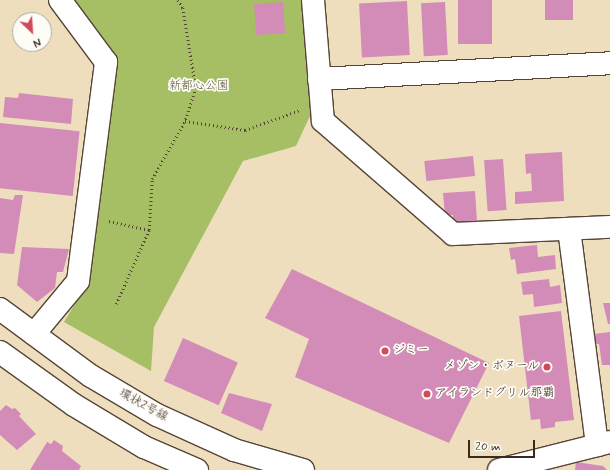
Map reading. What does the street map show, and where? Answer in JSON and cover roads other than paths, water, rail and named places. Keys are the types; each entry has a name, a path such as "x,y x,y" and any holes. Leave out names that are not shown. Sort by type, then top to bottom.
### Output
{"street":[{"path":"34,334 78,281 106,62 60,0"},
{"path":"313,0 323,121 453,234 610,227"},
{"path":"319,79 610,63"},
{"path":"499,470 604,443 569,229"},
{"name":"環状2号線","path":"0,309 91,376 157,416 234,450 303,470"},
{"path":"0,352 74,406 144,447 197,470"}],"place":[{"name":"ジミー","path":"385,351"},
{"name":"メゾン・ボヌール","path":"547,367"},
{"name":"アイランドグリル那覇","path":"427,394"}],"park label":[{"name":"新都心公園","path":"199,87"}]}
